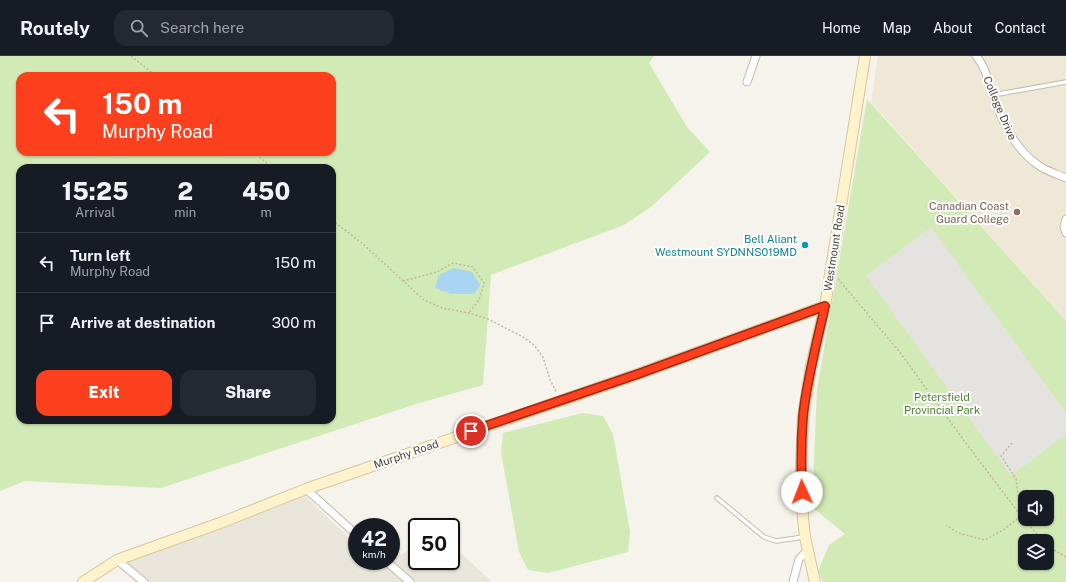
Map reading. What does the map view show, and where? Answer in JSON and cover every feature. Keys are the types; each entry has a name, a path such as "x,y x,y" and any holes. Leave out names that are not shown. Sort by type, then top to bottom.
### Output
{"street":[{"path":"747,82 756,56"},
{"name":"Westmount Road","path":"815,582 805,537 801,467 803,416 811,366 825,306 865,56"},
{"name":"College Drive","path":"978,57 1014,141 1023,152 1039,166 1066,178"},
{"path":"1066,219 1064,227 1066,233"},
{"name":"Murphy Road","path":"83,582 117,560 220,523 306,489 638,374 825,306"},
{"path":"306,489 348,527"},
{"path":"793,582 799,559 808,550"},
{"path":"117,560 144,582"},
{"path":"396,570 410,582"}],"lane":[{"path":"993,95 1066,82"},
{"path":"717,498 764,537 776,541 805,537"}],"path":[{"path":"131,56 151,72"},
{"path":"258,156 268,164"},
{"path":"336,223 363,244 424,300 442,308 469,313 488,319 505,326 534,345 543,357 550,380 561,400"},
{"path":"402,281 437,272 452,263 473,267 484,283 479,300 469,313"},
{"path":"831,270 898,351 1018,511"},
{"path":"1012,443 1001,456 1016,479 1018,491"},
{"path":"946,525 958,533 985,540 1003,530 1018,519"},
{"path":"1030,526 1037,534"},
{"path":"1054,550 1066,557"}],"shaded area":[{"name":"Canadian Coast Guard College","path":"878,56 1066,56 1066,321 871,102"},
{"path":"931,227 1066,413 1066,434 1011,476 866,276"},
{"path":"302,493 348,536 348,570 400,570 400,555 408,550 408,570 460,570 460,552 492,582 136,582 117,565"}],"green space":[{"path":"0,56 654,56 649,63 687,127 710,152 651,207 624,225 491,275 483,385 416,404 161,488 25,481 0,491"},
{"name":"Petersfield Provincial Park","path":"867,99 1066,321 1066,582 823,582 818,571 829,545 845,534 812,507 817,390"},
{"path":"583,413 603,416 613,434 630,532 628,552 548,573 528,570 519,552 501,452 503,433"}],"water":[{"path":"454,268 472,272 480,285 474,294 452,294 435,288 439,275"}],"place":[{"name":"Canadian Coast Guard College","path":"1017,212"},
{"name":"Bell Aliant Westmount SYDNNS019MD","path":"805,245"}],"route":[{"path":"471,431 638,374 825,306 811,366 803,416 801,467 802,492"}]}
